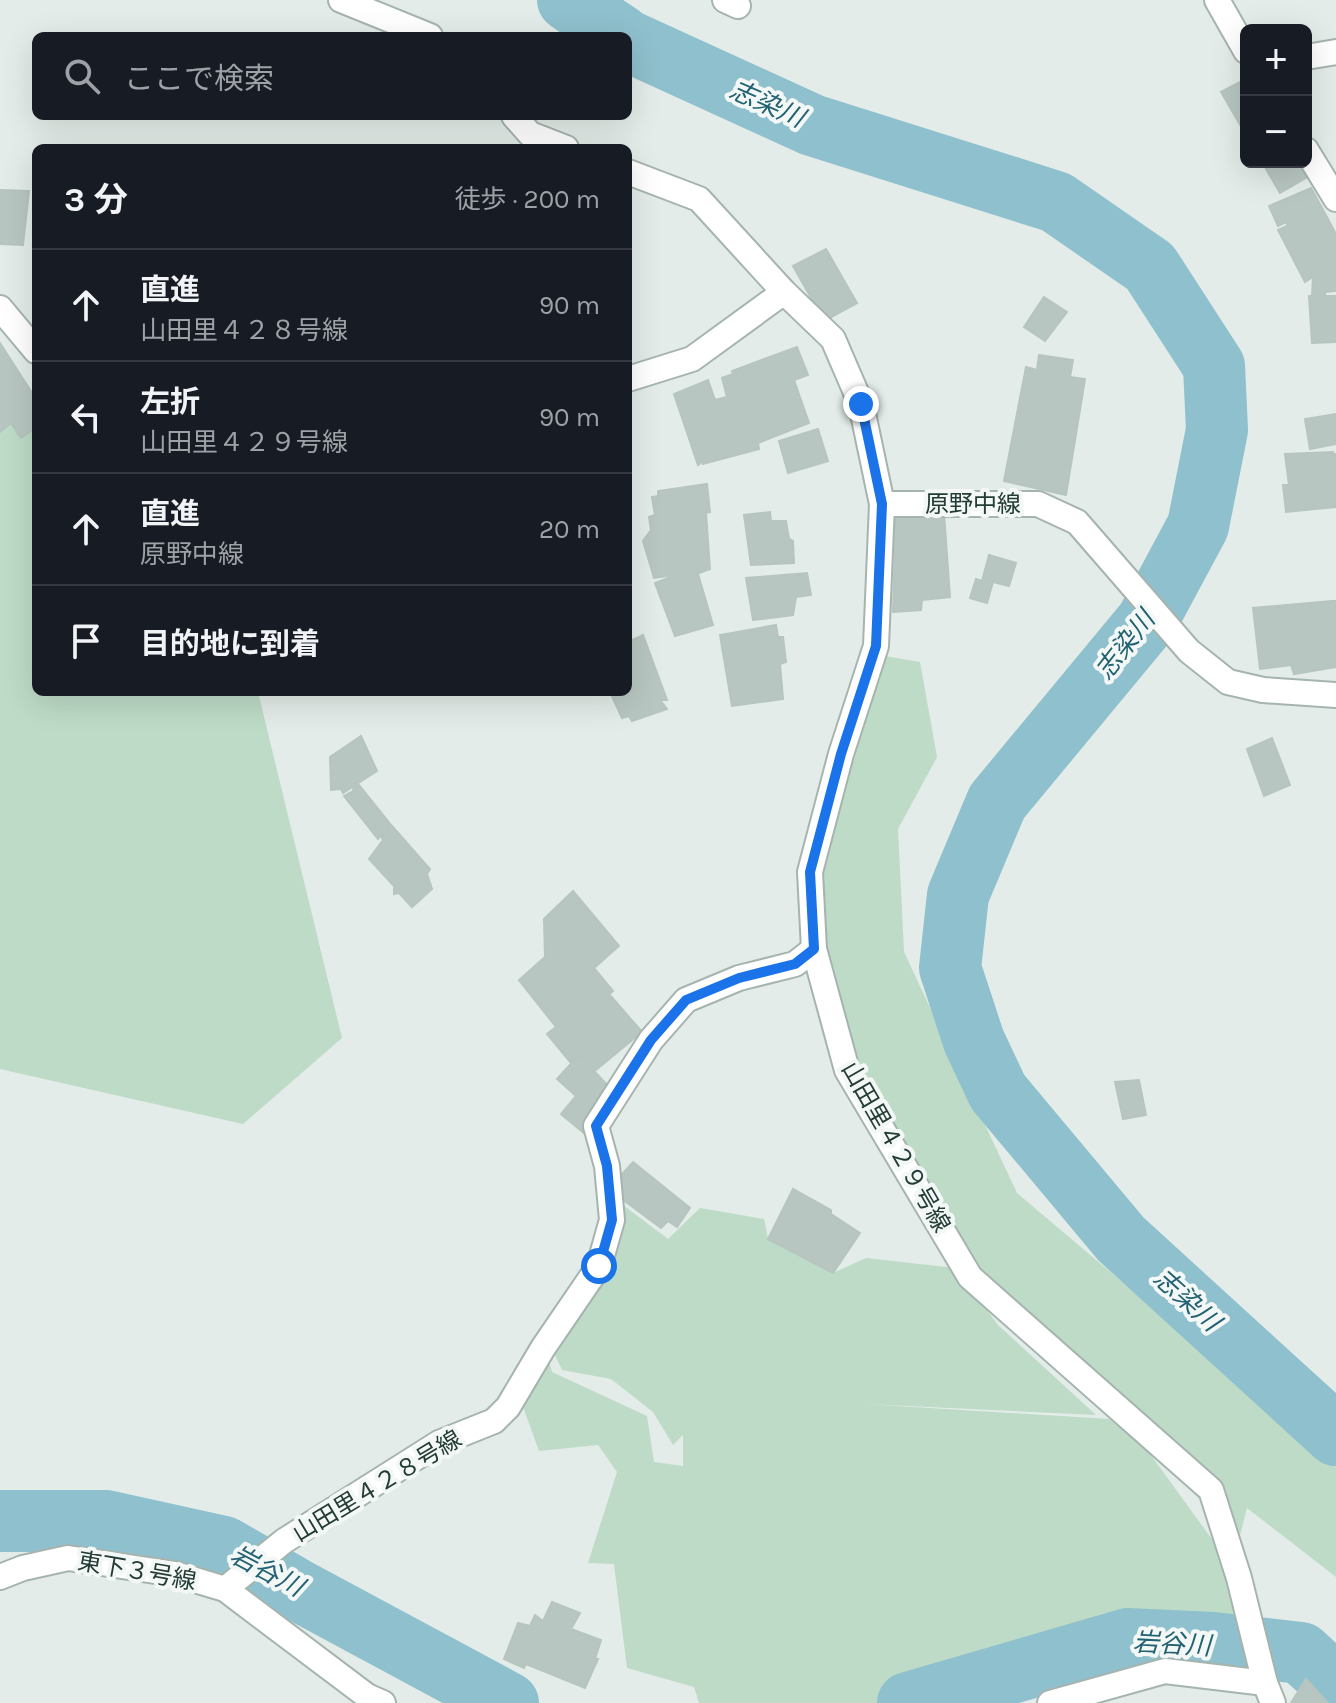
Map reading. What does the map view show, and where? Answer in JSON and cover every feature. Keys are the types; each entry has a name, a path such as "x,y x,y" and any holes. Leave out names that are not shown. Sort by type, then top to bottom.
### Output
{"street":[{"path":"341,0 420,32"},
{"path":"1217,0 1240,40"},
{"path":"1312,56 1336,52"},
{"path":"518,120 530,134 556,144"},
{"path":"1312,160 1336,199"},
{"path":"632,174 699,199 784,292 833,339 861,404 882,504"},
{"path":"632,378 692,359 784,292"},
{"path":"0,308 32,346"},
{"name":"原野中線","path":"882,504 1038,504 1077,522 1189,651 1228,682 1263,690 1336,695"},
{"name":"山田里４２９号線","path":"882,504 876,646 841,754 810,872 814,949 847,1070 970,1277 1211,1490 1269,1693"},
{"name":"山田里４２８号線","path":"226,1588 284,1541 439,1443 494,1421 508,1407 543,1348 599,1266 612,1220 607,1166 596,1126 651,1040 686,1000 739,978 795,964 814,949"},
{"name":"東下３号線","path":"0,1577 23,1568 68,1558 175,1574 226,1588 367,1696 383,1703"},
{"path":"1050,1703 1165,1671 1269,1693"}],"green space":[{"path":"0,382 32,410 32,696 259,696 342,1038 243,1124 0,1069"},
{"path":"885,656 920,662 937,757 898,829 904,952 1017,1193 1336,1463 1336,1577 1247,1508 1240,1535 1220,1492 965,1268 858,1068 814,949 820,872"},
{"path":"619,1202 668,1239 700,1208 764,1219 768,1239 833,1273 866,1258 955,1268 998,1325 1096,1415 865,1404 1109,1419 1142,1443 1217,1546 1246,1646 1128,1639 883,1703 699,1703 694,1687 627,1668 614,1564 588,1563 617,1472 598,1445 539,1451 523,1407 516,1403 546,1351 552,1372 647,1416 654,1462 683,1466 683,1435 673,1445 653,1412 611,1379 562,1370 551,1347"}],"building":[{"path":"1240,82 1240,125 1221,92"},
{"path":"1265,168 1300,168 1306,178 1280,193"},
{"path":"1311,188 1321,206 1278,226 1269,206"},
{"path":"0,190 29,191 23,245 0,244"},
{"path":"1321,206 1336,234 1336,270 1325,275 1322,271 1305,282 1278,230"},
{"path":"826,249 857,303 824,321 793,266"},
{"path":"1336,270 1336,291 1325,292 1325,296 1312,296 1313,277 1322,271 1325,275"},
{"path":"1309,296 1336,296 1336,342 1312,343"},
{"path":"1044,297 1067,312 1045,341 1024,327"},
{"path":"0,343 32,393 32,430 21,438 11,423 0,432"},
{"path":"797,347 808,375 794,380 809,423 758,443 759,449 703,464 703,461 698,465 674,394 708,380 715,400 727,397 722,378 733,374 732,371"},
{"path":"1039,355 1073,360 1070,377 1085,379 1066,495 1004,481 1026,367 1037,370"},
{"path":"1336,414 1336,444 1310,449 1305,419"},
{"path":"818,429 828,461 788,473 779,441"},
{"path":"1285,454 1336,454 1336,507 1286,512 1283,485 1289,485"},
{"path":"707,484 710,569 699,573 696,567 681,574 654,578 643,541 651,530 649,517 655,515 652,497 658,496 658,491"},
{"path":"896,510 944,513 950,597 922,600 921,610 893,612"},
{"path":"770,512 771,521 786,521 789,539 793,541 794,563 751,565 744,515"},
{"path":"989,555 1016,563 1009,586 993,582 987,603 970,598 976,579 982,581"},
{"path":"696,567 713,625 675,636 655,583"},
{"path":"807,573 811,595 796,597 793,615 753,620 746,578"},
{"path":"1336,601 1336,667 1294,674 1291,665 1260,669 1253,608"},
{"path":"776,625 778,637 783,637 786,662 780,664 783,699 732,706 720,635"},
{"path":"643,635 667,700 660,700 667,709 632,721 629,716 622,718 612,696 632,696 632,640"},
{"path":"361,736 377,771 343,793 341,789 331,790 330,757"},
{"path":"1272,738 1290,785 1264,796 1247,749"},
{"path":"354,785 359,785 391,825 378,839 344,796 353,791"},
{"path":"392,826 430,869 427,874 432,889 412,907 399,893 394,894 394,886 369,859 383,840 381,836 388,830 387,827"},
{"path":"573,891 619,946 594,968 613,991 609,994 642,1032 596,1070 579,1055 571,1063 547,1034 556,1027 519,980 545,957 544,919"},
{"path":"579,1055 611,1089 585,1134 561,1114 576,1096 557,1079"},
{"path":"1139,1080 1146,1115 1123,1119 1115,1082"},
{"path":"633,1162 690,1208 677,1227 668,1221 661,1228 619,1197 614,1183"},
{"path":"793,1189 831,1210 831,1214 860,1233 833,1273 768,1239"},
{"path":"552,1602 580,1613 571,1629 601,1640 595,1659 598,1659 585,1688 526,1664 524,1668 504,1659 518,1623 530,1626 535,1615 543,1621"},
{"path":"1306,1679 1328,1703 1291,1703"}],"waterway":[{"name":"志染川","path":"568,0 615,32"},
{"name":"志染川","path":"632,43 812,125 1056,202 1150,267 1214,366 1217,430 1198,526 1147,621 997,802 958,895 950,968 974,1041 998,1092 1121,1239 1336,1435"},
{"name":"岩谷川","path":"0,1521 106,1521 224,1547 508,1703"},
{"name":"岩谷川","path":"908,1703 1128,1639 1213,1643 1301,1653 1336,1685"}],"route":[{"path":"599,1266 612,1220 607,1166 596,1126 651,1040 686,1000 739,978 795,964 814,949 810,872 841,754 876,646 882,504 861,404"}]}
